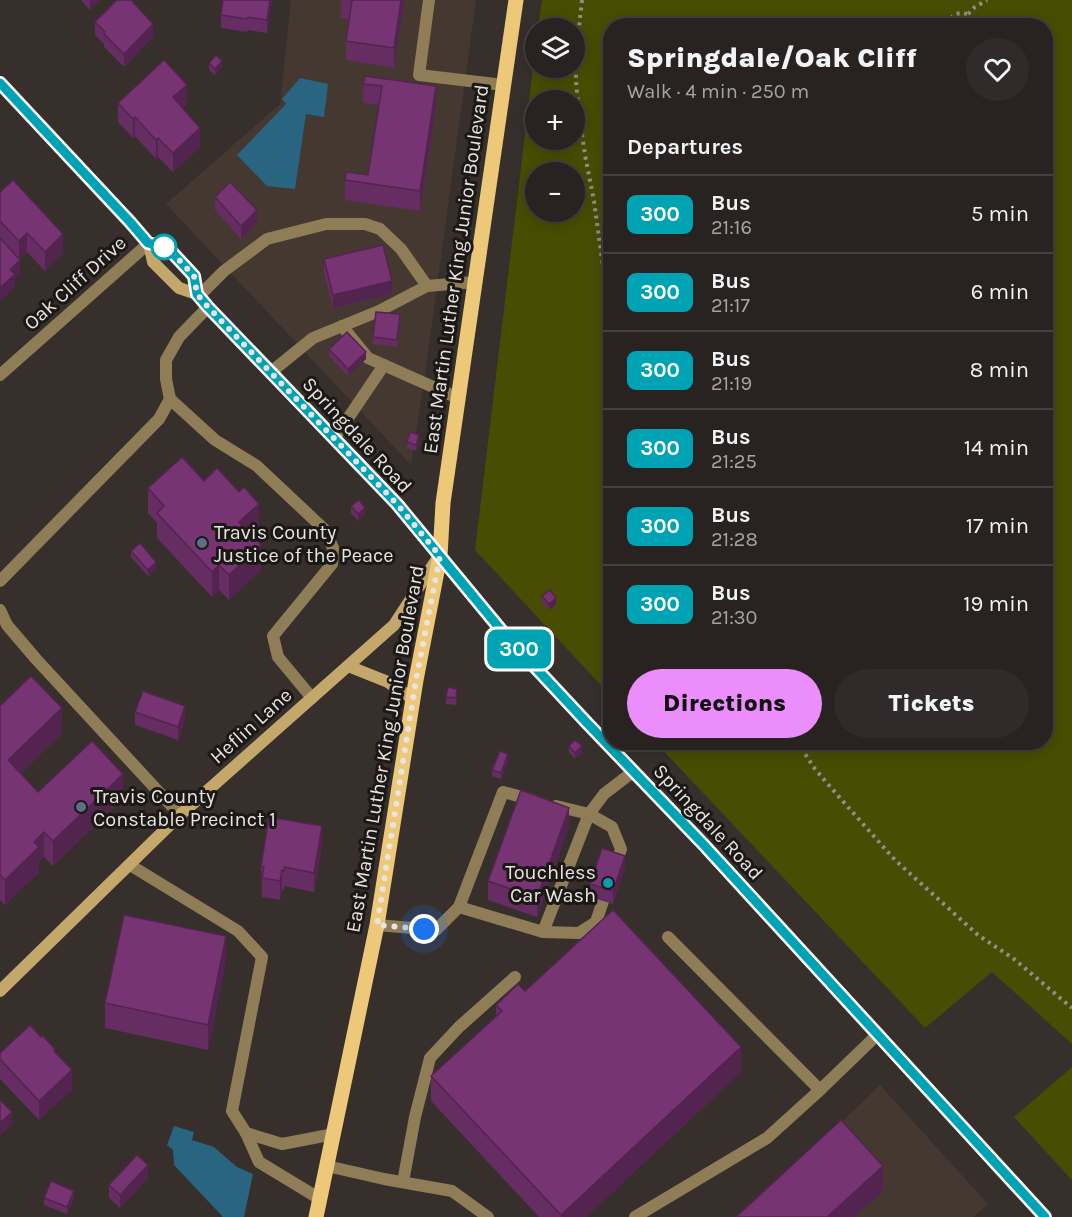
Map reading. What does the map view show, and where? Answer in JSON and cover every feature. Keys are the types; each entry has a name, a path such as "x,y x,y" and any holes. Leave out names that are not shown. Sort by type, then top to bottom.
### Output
{"main road":[{"name":"East Martin Luther King Junior Boulevard","path":"316,1217 377,925 413,699 440,556 443,503 516,0"},
{"name":"Springdale Road","path":"0,83 148,243 153,262 178,288 198,295"},
{"name":"Springdale Road","path":"148,243 168,248 194,276 198,295 208,307 397,504 506,636 603,739"},
{"name":"Heflin Lane","path":"0,992 180,815 394,625 440,556"},
{"path":"348,666 388,682 413,699"},
{"name":"Springdale Road","path":"613,750 703,844 1045,1217"}],"street":[{"path":"429,0 419,75 504,85"},
{"path":"198,295 267,239 326,224 365,224 380,229 401,249 428,286"},
{"name":"Oak Cliff Drive","path":"0,375 148,243"},
{"path":"271,372 313,338 379,311 428,286 475,282"},
{"path":"208,307 179,337 166,360 166,379 170,399 215,440 257,466 325,530 333,548 332,564 273,636 278,657 312,698"},
{"path":"342,326 368,358 458,398"},
{"path":"334,439 384,365"},
{"path":"0,581 159,419 170,399"},
{"path":"0,610 7,625 36,659 180,815"},
{"path":"543,932 589,814 604,794 634,771"},
{"path":"377,925 436,930 459,907 503,792 589,814 612,827 621,849 615,865"},
{"path":"130,865 238,931 262,957 232,1111 246,1133 259,1162 320,1199"},
{"path":"459,907 543,932 579,933 596,922 603,901"},
{"path":"668,937 820,1090"},
{"path":"403,1182 415,1117 430,1058 459,1027 515,977"},
{"path":"635,1217 767,1138 878,1034"},
{"path":"246,1133 282,1144 334,1134"},
{"path":"327,1166 452,1191 488,1217"}],"path":[{"path":"582,0 576,56 576,81 603,267"},
{"path":"968,14 987,0"},
{"path":"952,18 961,12 968,14 971,18"},
{"path":"802,750 815,769 895,860 978,935 1014,959 1072,1008"}],"shaded area":[{"path":"291,0 476,0 411,465 166,204 280,104"},
{"path":"542,0 1072,0 1072,1044 992,972 925,1028 663,750 1053,750 1053,18 603,18 603,687 475,550 525,134 525,150 585,150 585,90 530,90 532,78 585,78 585,18 539,18"},
{"path":"1072,1067 1072,1180 1014,1117"},
{"path":"880,1085 988,1204 973,1217 743,1217"}],"water":[{"path":"300,78 328,84 324,117 306,114 295,189 267,186 237,155 286,104 282,99"},
{"path":"174,1126 194,1132 192,1140 214,1147 237,1167 253,1174 244,1217 223,1217 174,1165 173,1150 167,1145"}],"building":[{"path":"117,0 131,0 153,24 124,54 95,22"},
{"path":"223,0 270,0 267,20 221,15"},
{"path":"349,0 401,0 394,48 346,41 352,1"},
{"path":"216,55 222,61 215,69 209,63"},
{"path":"164,60 187,85 173,97 200,128 173,153 158,138 156,140 135,117 133,119 118,103"},
{"path":"365,76 436,86 420,191 345,180 346,172 368,175 382,86 363,84"},
{"path":"13,180 63,234 45,252 27,233 19,241 0,221 0,192"},
{"path":"230,182 257,210 241,226 215,197"},
{"path":"0,238 20,260 10,270 15,274 0,288"},
{"path":"383,245 392,281 333,295 324,259"},
{"path":"376,312 400,314 397,340 373,337"},
{"path":"347,332 366,352 348,369 329,349"},
{"path":"410,432 419,435 416,445 407,442"},
{"name":"Travis County Justice of the Peace","path":"182,457 204,481 217,468 239,492 244,487 259,504 239,522 261,545 229,575 219,565 212,572 157,513 164,506 148,488"},
{"path":"359,500 365,508 358,514 351,506"},
{"path":"140,543 156,562 148,570 131,551"},
{"path":"550,590 556,598 549,604 542,596"},
{"name":"Travis County Constable Precinct 1","path":"31,676 62,708 8,760 38,792 92,741 123,774 53,841 44,832 34,842 39,847 5,880 0,875 0,706"},
{"path":"448,687 457,689 456,698 446,697"},
{"path":"143,691 185,706 178,727 135,712"},
{"path":"575,740 582,746 575,753 569,746"},
{"path":"500,751 508,754 501,773 492,770"},
{"path":"521,790 569,808 537,898 488,881"},
{"path":"269,817 322,826 314,873 284,867 280,881 262,878 264,866 261,866"},
{"path":"602,848 625,856 613,891 590,884"},
{"path":"613,910 741,1047 561,1215 431,1076 502,1011 496,1005 518,984 525,991"},
{"path":"124,915 226,936 208,1025 105,1003"},
{"path":"30,1025 41,1037 43,1036 72,1070 39,1101 0,1059 0,1053"},
{"path":"0,1100 12,1112 0,1123"},
{"path":"841,1120 883,1166 827,1217 736,1217"},
{"path":"137,1155 148,1165 120,1195 109,1185"},
{"path":"51,1181 74,1191 67,1207 44,1198"}],"bus line":[{"name":"300","path":"0,83 148,243 168,248 194,276 197,294 208,307 397,504 506,636 603,739"},
{"name":"300","path":"613,750 703,844 1045,1217"}],"place":[{"name":"Travis County Justice of the Peace","path":"202,543"},
{"name":"Travis County Constable Precinct 1","path":"81,807"},
{"name":"Touchless Car Wash","path":"608,883"}],"route":[{"path":"164,247 168,248 194,276 197,294 208,307 397,504 440,556 416,680 377,925 424,929"}]}
